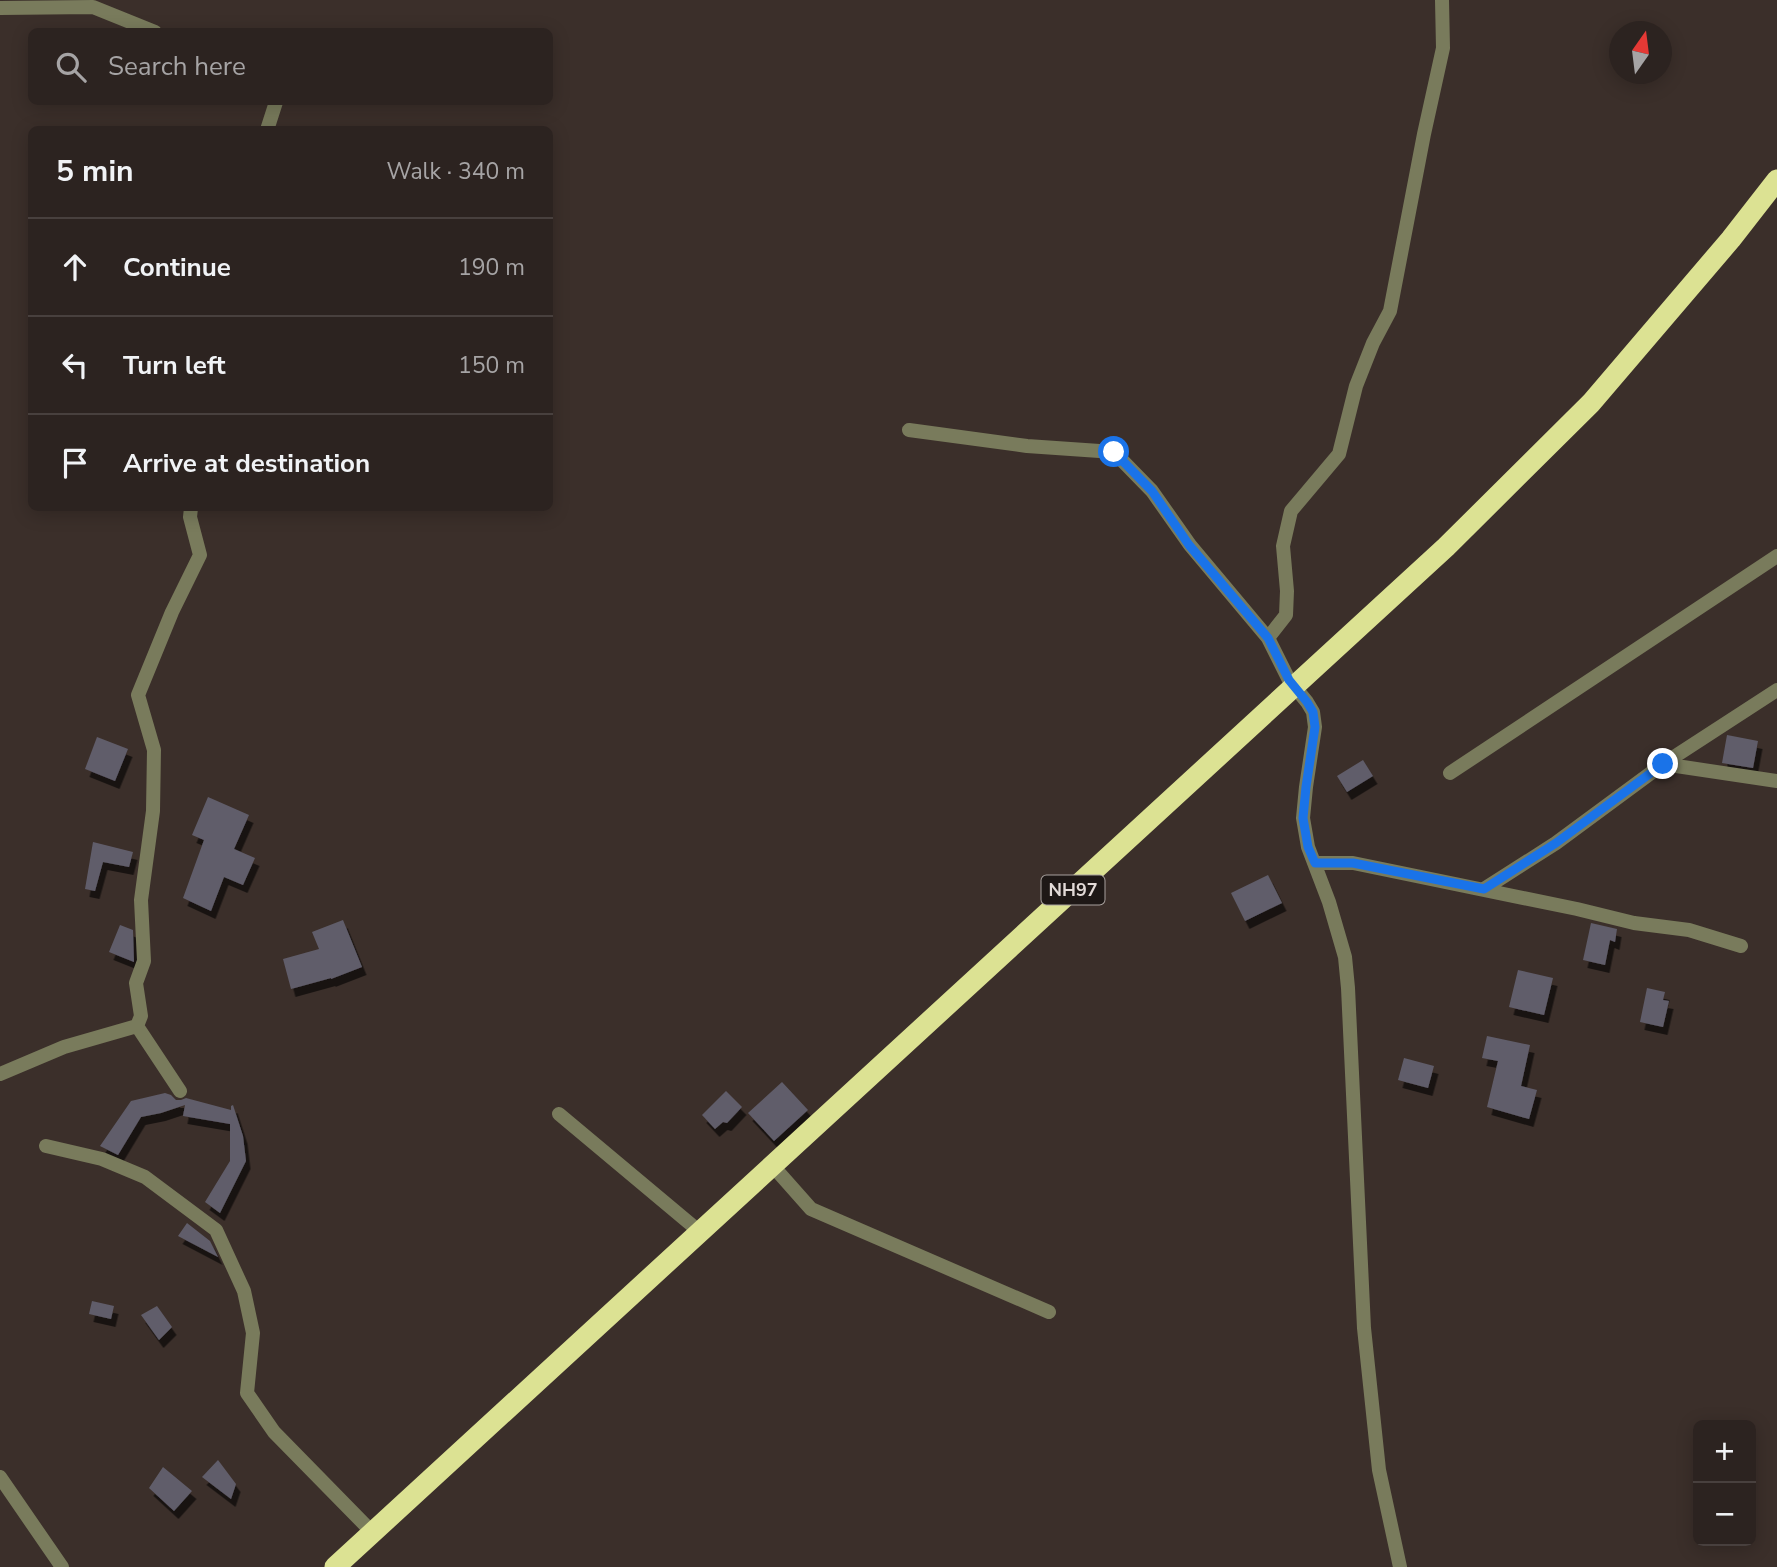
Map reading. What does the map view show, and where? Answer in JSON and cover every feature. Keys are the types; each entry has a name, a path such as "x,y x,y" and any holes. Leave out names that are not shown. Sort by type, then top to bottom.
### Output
{"highway":[{"name":"NH97","path":"335,1567 1291,684 1446,547 1591,403 1731,239 1777,180"}],"street":[{"path":"1268,638 1286,615 1283,547 1291,511 1339,454 1356,386 1373,343 1390,311 1443,48 1442,0"},
{"path":"0,8 93,6 145,28"},
{"path":"268,126 275,105"},
{"path":"909,430 1027,446 1114,452 1152,491 1189,545 1268,638 1291,684 1313,712 1315,727 1303,818 1308,847 1345,957 1364,1328 1379,1469 1400,1567"},
{"path":"137,1026 141,1016 136,983 144,961 141,900 153,811 154,750 138,695 172,612 200,555 191,511"},
{"path":"1450,773 1777,556"},
{"path":"1484,889 1556,843 1663,764 1777,690"},
{"path":"1663,764 1777,781"},
{"path":"1315,863 1353,863 1634,923 1689,930 1741,946"},
{"path":"0,1074 64,1047 137,1026"},
{"path":"137,1026 180,1091"},
{"path":"559,1114 700,1232"},
{"path":"46,1146 102,1159 145,1177 216,1230 243,1291 253,1333 247,1393 274,1432 373,1533"},
{"path":"772,1165 811,1209 1049,1312"},
{"path":"0,1477 62,1567"}],"building":[{"path":"1727,735 1758,741 1753,768 1722,763"},
{"path":"97,737 128,749 115,781 85,769"},
{"path":"1363,760 1373,776 1347,792 1337,776"},
{"path":"208,797 249,815 234,849 255,858 243,885 224,877 211,911 183,898 204,840 192,835"},
{"path":"93,842 133,852 129,867 103,862 95,891 85,889"},
{"path":"1268,875 1282,903 1245,921 1231,893"},
{"path":"343,920 362,967 331,979 291,989 283,959 319,949 312,932"},
{"path":"1591,923 1617,929 1615,942 1610,940 1605,965 1583,960"},
{"path":"120,925 133,930 134,962 109,952"},
{"path":"1518,970 1553,978 1544,1015 1509,1007"},
{"path":"1647,988 1665,992 1663,1000 1669,1001 1663,1027 1640,1022"},
{"path":"1487,1036 1530,1045 1521,1086 1537,1090 1529,1119 1487,1107 1498,1061 1482,1058"},
{"path":"1404,1058 1434,1066 1428,1088 1398,1080"},
{"path":"782,1082 808,1110 774,1141 748,1113"},
{"path":"726,1091 742,1107 727,1123 723,1122 715,1129 702,1115"},
{"path":"165,1093 176,1100 186,1098 231,1110 233,1105 243,1136 246,1161 220,1213 205,1202 230,1161 230,1124 183,1116 185,1105 141,1117 118,1155 100,1146 131,1101"},
{"path":"187,1223 210,1241 218,1257 178,1236"},
{"path":"92,1301 114,1306 111,1319 89,1314"},
{"path":"157,1306 172,1327 159,1340 141,1315"},
{"path":"218,1460 236,1484 231,1499 202,1477"},
{"path":"163,1467 192,1491 174,1511 149,1488"}],"route":[{"path":"1114,452 1152,491 1189,545 1268,638 1289,680 1313,712 1315,727 1303,818 1308,847 1315,863 1353,863 1484,889 1556,843 1663,764"}]}
